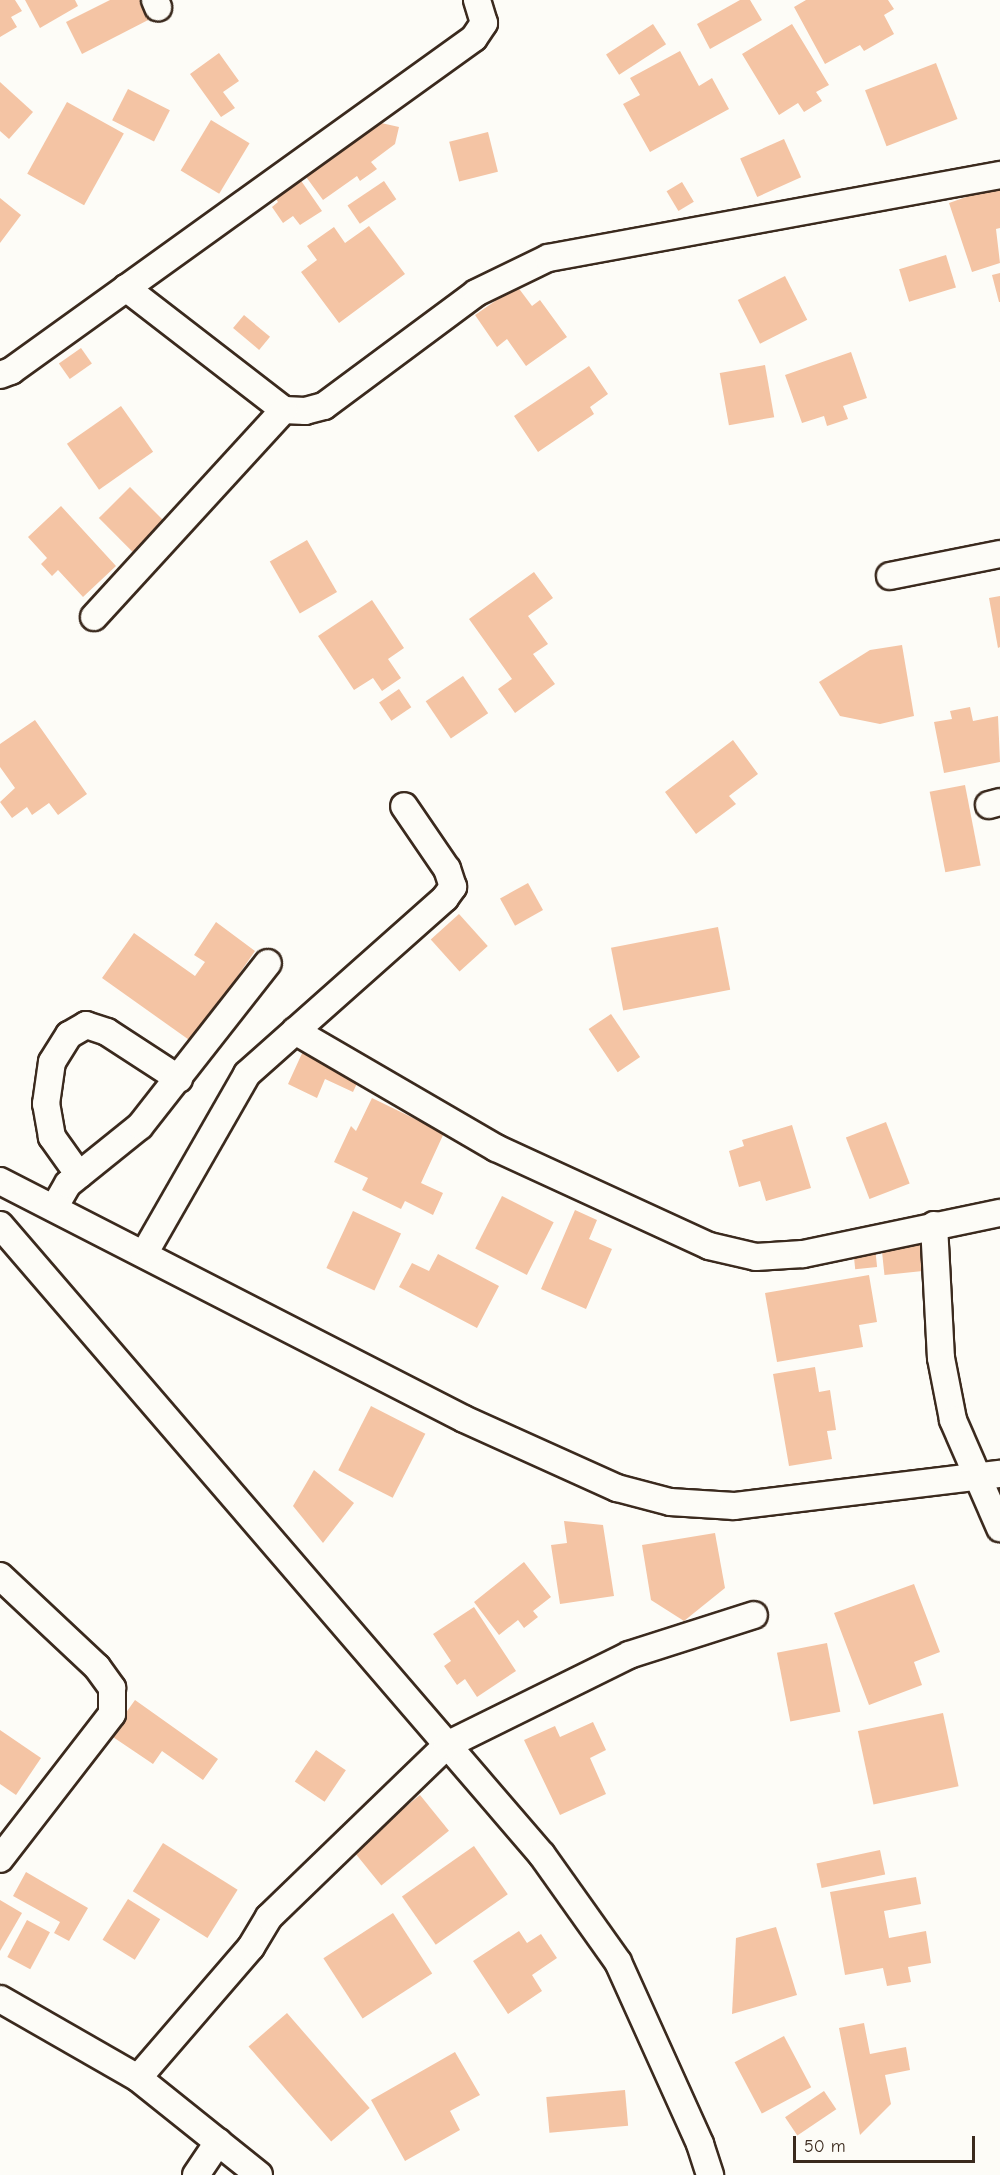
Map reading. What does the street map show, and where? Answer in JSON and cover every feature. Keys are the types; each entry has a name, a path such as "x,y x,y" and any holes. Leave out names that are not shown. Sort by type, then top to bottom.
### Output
{"street":[{"path":"0,375 11,372 474,38 484,22 477,0"},
{"path":"126,288 284,410 305,411 324,406 476,293 548,258 1000,175"},
{"path":"94,617 284,410"},
{"path":"890,576 1000,554"},
{"path":"144,1254 247,1074 445,898 453,887 447,869 404,806"},
{"path":"54,1208 79,1175 140,1126 268,963"},
{"path":"79,1175 52,1137 46,1104 52,1062 69,1035 86,1024 107,1032 179,1079"},
{"path":"295,1031 496,1148 710,1246 756,1257 803,1254 1000,1213"},
{"path":"0,1181 464,1419 617,1488 670,1502 734,1506 989,1476"},
{"path":"934,1225 941,1358 953,1420 989,1476 1000,1528"},
{"path":"0,1226 542,1855 618,1962 700,2144 710,2175"},
{"path":"0,1576 97,1667 112,1688 112,1714 0,1859"},
{"path":"138,2078 251,1947 269,1917 447,1745 629,1655 754,1615"},
{"path":"0,1999 138,2078 259,2175"},
{"path":"196,2175 218,2142"}],"building":[{"path":"0,0 15,0 22,11 11,17 17,27 0,37"},
{"path":"25,0 75,0 78,6 40,28"},
{"path":"110,0 145,0 154,17 82,54 66,22"},
{"path":"740,0 750,0 762,20 710,49 697,24"},
{"path":"806,0 888,0 894,9 884,15 894,34 864,51 860,45 825,64 794,7"},
{"path":"653,24 666,44 619,75 606,54"},
{"path":"792,24 829,85 816,92 822,101 804,112 798,103 779,115 742,54"},
{"path":"680,51 699,86 712,78 729,109 650,152 623,104 640,95 630,78"},
{"path":"219,53 239,81 223,92 235,108 221,117 190,74"},
{"path":"936,63 958,119 887,146 865,90"},
{"path":"0,82 33,112 9,139 0,131"},
{"path":"128,89 170,110 154,142 112,120"},
{"path":"67,102 124,134 84,205 27,174"},
{"path":"211,120 250,143 219,194 181,171"},
{"path":"368,120 399,127 395,144 371,162 377,169 360,181 357,176 323,200 301,170"},
{"path":"488,132 498,172 459,181 449,142"},
{"path":"784,139 801,177 757,197 740,159"},
{"path":"295,172 322,211 300,225 293,216 283,223 272,207 278,202 270,190"},
{"path":"384,181 396,199 360,224 348,206"},
{"path":"682,182 694,202 678,211 667,191"},
{"path":"1000,185 1000,228 996,229 1000,263 972,272 949,203"},
{"path":"0,198 21,215 0,243"},
{"path":"369,226 405,274 339,323 301,272 317,260 307,246 334,227 345,243"},
{"path":"946,255 956,288 909,302 899,269"},
{"path":"1000,273 1000,302 999,302 992,275"},
{"path":"785,276 807,320 760,344 738,300"},
{"path":"517,286 532,306 540,300 567,337 526,366 507,339 497,347 475,315"},
{"path":"244,315 270,337 259,350 233,328"},
{"path":"81,348 92,364 70,379 59,363"},
{"path":"851,352 867,398 843,406 848,419 827,426 824,416 802,423 785,375"},
{"path":"765,365 774,417 729,425 720,373"},
{"path":"589,366 608,394 590,407 594,414 538,452 514,416"},
{"path":"121,406 153,452 99,490 67,444"},
{"path":"130,487 166,523 135,554 99,518"},
{"path":"61,506 116,566 83,597 58,570 52,576 41,564 47,558 28,537"},
{"path":"307,540 337,592 300,613 270,562"},
{"path":"534,572 553,598 528,616 548,644 533,654 555,684 515,713 498,689 512,679 469,619"},
{"path":"1000,596 1000,647 998,648 989,598"},
{"path":"372,600 404,648 388,659 401,678 382,691 373,678 354,690 318,636"},
{"path":"902,645 914,716 880,724 840,716 819,682 870,650"},
{"path":"463,676 488,713 451,738 426,701"},
{"path":"399,689 411,707 391,721 379,702"},
{"path":"970,707 973,721 998,716 1000,762 944,773 934,722 952,719 950,711"},
{"path":"35,720 87,794 58,815 49,803 32,815 27,807 12,818 0,802 15,788 0,767 0,744"},
{"path":"733,740 758,774 729,796 736,804 696,834 665,792"},
{"path":"965,785 981,865 945,872 930,792"},
{"path":"528,883 543,910 515,926 500,899"},
{"path":"459,914 488,946 460,971 431,939"},
{"path":"216,922 255,951 192,1042 102,978 134,933 195,976 205,962 194,955"},
{"path":"718,927 730,990 623,1011 611,948"},
{"path":"611,1014 640,1057 618,1072 589,1029"},
{"path":"304,1049 360,1077 353,1092 325,1079 317,1098 288,1084"},
{"path":"372,1098 444,1133 421,1183 443,1193 433,1215 405,1201 401,1209 362,1190 368,1178 334,1162 351,1126 356,1131"},
{"path":"886,1122 910,1184 870,1199 846,1137"},
{"path":"792,1125 811,1188 766,1201 760,1181 739,1187 729,1151 744,1146 742,1140"},
{"path":"502,1196 554,1222 527,1275 475,1249"},
{"path":"575,1210 597,1220 589,1239 612,1249 586,1309 541,1289"},
{"path":"353,1211 401,1233 374,1290 326,1268"},
{"path":"922,1240 925,1271 884,1275 881,1244"},
{"path":"875,1247 877,1267 855,1269 853,1249"},
{"path":"438,1254 499,1286 477,1328 399,1287 412,1263 429,1271"},
{"path":"869,1275 877,1322 859,1325 863,1347 777,1362 765,1293"},
{"path":"815,1367 819,1392 830,1390 836,1430 827,1431 832,1459 789,1466 773,1374"},
{"path":"371,1406 425,1434 393,1498 338,1470"},
{"path":"314,1470 354,1503 323,1543 293,1506"},
{"path":"564,1521 603,1525 614,1596 560,1604 551,1545 567,1543"},
{"path":"715,1533 725,1588 684,1621 651,1600 642,1545"},
{"path":"524,1562 551,1597 533,1611 538,1617 524,1628 518,1620 499,1635 474,1602"},
{"path":"914,1584 940,1652 914,1662 922,1685 869,1705 834,1613"},
{"path":"474,1607 516,1671 477,1697 465,1679 457,1685 444,1666 451,1661 433,1634"},
{"path":"827,1643 840,1712 790,1721 777,1653"},
{"path":"135,1700 218,1759 203,1780 162,1751 153,1764 110,1735"},
{"path":"943,1713 959,1786 873,1804 858,1731"},
{"path":"593,1722 606,1750 590,1758 606,1794 560,1815 524,1740 555,1726 560,1737"},
{"path":"0,1730 41,1758 16,1795 0,1784"},
{"path":"316,1750 346,1770 325,1802 295,1782"},
{"path":"420,1795 449,1831 381,1885 352,1850"},
{"path":"163,1843 238,1890 207,1938 133,1891"},
{"path":"474,1846 508,1894 436,1945 402,1896"},
{"path":"880,1850 885,1874 822,1888 816,1864"},
{"path":"26,1872 88,1908 69,1941 54,1933 60,1922 13,1896"},
{"path":"916,1877 921,1904 884,1911 889,1938 926,1931 931,1963 908,1967 911,1982 887,1986 883,1968 845,1975 830,1892"},
{"path":"128,1899 160,1919 135,1960 103,1940"},
{"path":"0,1900 22,1913 0,1951"},
{"path":"393,1913 432,1973 363,2019 323,1958"},
{"path":"27,1920 50,1932 30,1969 7,1957"},
{"path":"776,1927 797,1995 732,2014 736,1938"},
{"path":"519,1931 527,1943 541,1934 557,1958 532,1975 542,1991 508,2014 473,1961"},
{"path":"287,2013 370,2108 331,2142 249,2046"},
{"path":"864,2023 870,2054 906,2047 910,2070 885,2075 891,2104 860,2135 839,2028"},
{"path":"784,2036 811,2087 762,2114 735,2062"},
{"path":"455,2052 480,2095 450,2111 460,2130 405,2161 371,2100"},
{"path":"625,2090 628,2126 549,2133 546,2097"},
{"path":"824,2091 836,2109 797,2136 785,2117"}]}
